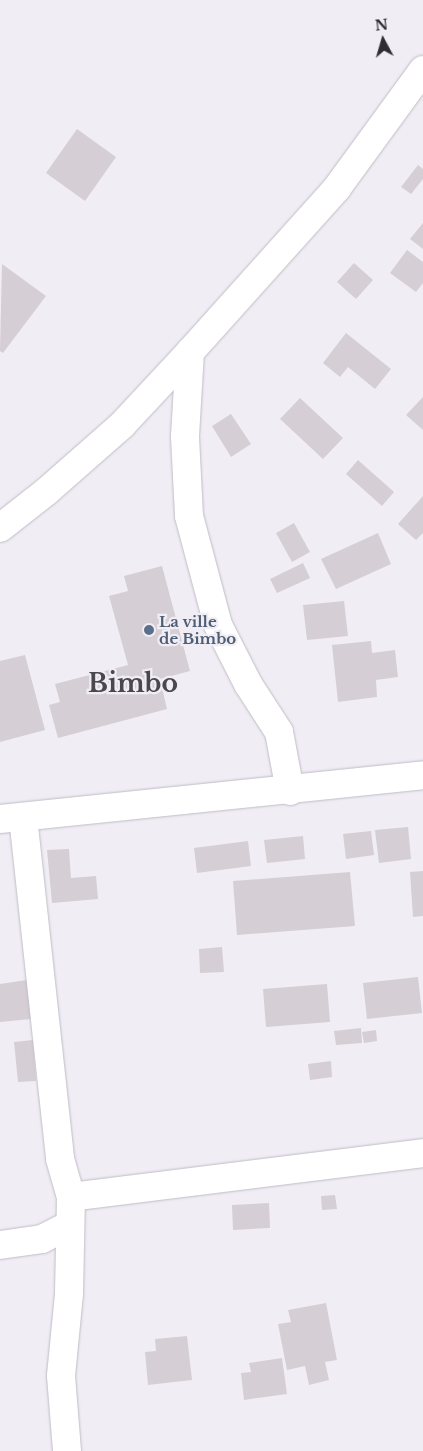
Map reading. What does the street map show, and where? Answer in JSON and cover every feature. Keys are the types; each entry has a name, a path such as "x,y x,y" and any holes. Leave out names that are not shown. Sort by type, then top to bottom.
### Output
{"street":[{"path":"0,528 47,491 122,425 190,352 337,188 423,70"},
{"path":"190,352 185,437 190,516 218,625 248,684 279,732 290,791"},
{"path":"67,1451 61,1376 69,1294 70,1197 60,1159 12,818 290,791 423,775"},
{"path":"70,1197 423,1153"},
{"path":"0,1245 42,1239 69,1225"}],"building":[{"path":"77,129 116,157 85,201 46,173"},
{"path":"418,165 423,169 423,179 411,194 401,187"},
{"path":"423,223 423,249 410,239"},
{"path":"407,250 423,262 423,283 416,292 390,273"},
{"path":"354,263 373,280 356,299 337,282"},
{"path":"2,264 46,296 3,353 0,351"},
{"path":"346,333 391,369 375,389 348,367 340,377 323,363"},
{"path":"423,397 423,430 406,415"},
{"path":"300,398 343,438 323,459 280,419"},
{"path":"231,414 251,444 231,457 212,426"},
{"path":"358,460 394,492 382,506 346,474"},
{"path":"423,496 423,533 416,540 398,524"},
{"path":"294,523 310,552 292,562 276,533"},
{"path":"378,533 391,564 336,589 321,559"},
{"path":"303,563 310,578 277,593 270,579"},
{"name":"La ville de Bimbo","path":"162,566 190,671 160,679 167,709 58,738 49,705 60,702 55,684 128,665 109,596 128,591 124,576"},
{"path":"344,601 348,636 307,640 303,605"},
{"path":"371,641 372,653 395,650 398,677 376,680 377,697 338,702 332,645"},
{"path":"25,655 45,730 0,742 0,661"},
{"path":"408,827 411,859 379,863 375,830"},
{"path":"371,831 374,855 346,859 343,834"},
{"path":"303,836 305,859 267,863 264,840"},
{"path":"248,841 251,866 197,873 194,848"},
{"path":"69,849 71,878 96,876 98,899 52,903 47,850"},
{"path":"423,871 423,916 413,917 410,872"},
{"path":"350,872 355,926 237,935 233,881"},
{"path":"222,947 224,972 200,973 199,949"},
{"path":"418,977 422,1013 367,1019 363,983"},
{"path":"27,980 31,1019 0,1022 0,984"},
{"path":"327,984 330,1022 266,1027 263,989"},
{"path":"361,1028 362,1043 336,1045 334,1031"},
{"path":"376,1030 377,1041 364,1043 362,1032"},
{"path":"33,1040 36,1081 18,1082 14,1042"},
{"path":"331,1061 332,1077 310,1080 308,1064"},
{"path":"335,1195 337,1209 322,1210 321,1196"},
{"path":"269,1203 270,1228 233,1230 232,1205"},
{"path":"326,1303 337,1360 325,1362 329,1380 309,1385 305,1366 287,1370 278,1324 291,1322 288,1310"},
{"path":"187,1336 192,1380 148,1385 145,1352 156,1351 155,1339"},
{"path":"282,1358 287,1394 244,1400 241,1373 251,1372 249,1363"}],"place":[{"name":"La ville de Bimbo","path":"149,630"}],"district":[{"name":"Bimbo","path":"133,684"}]}
